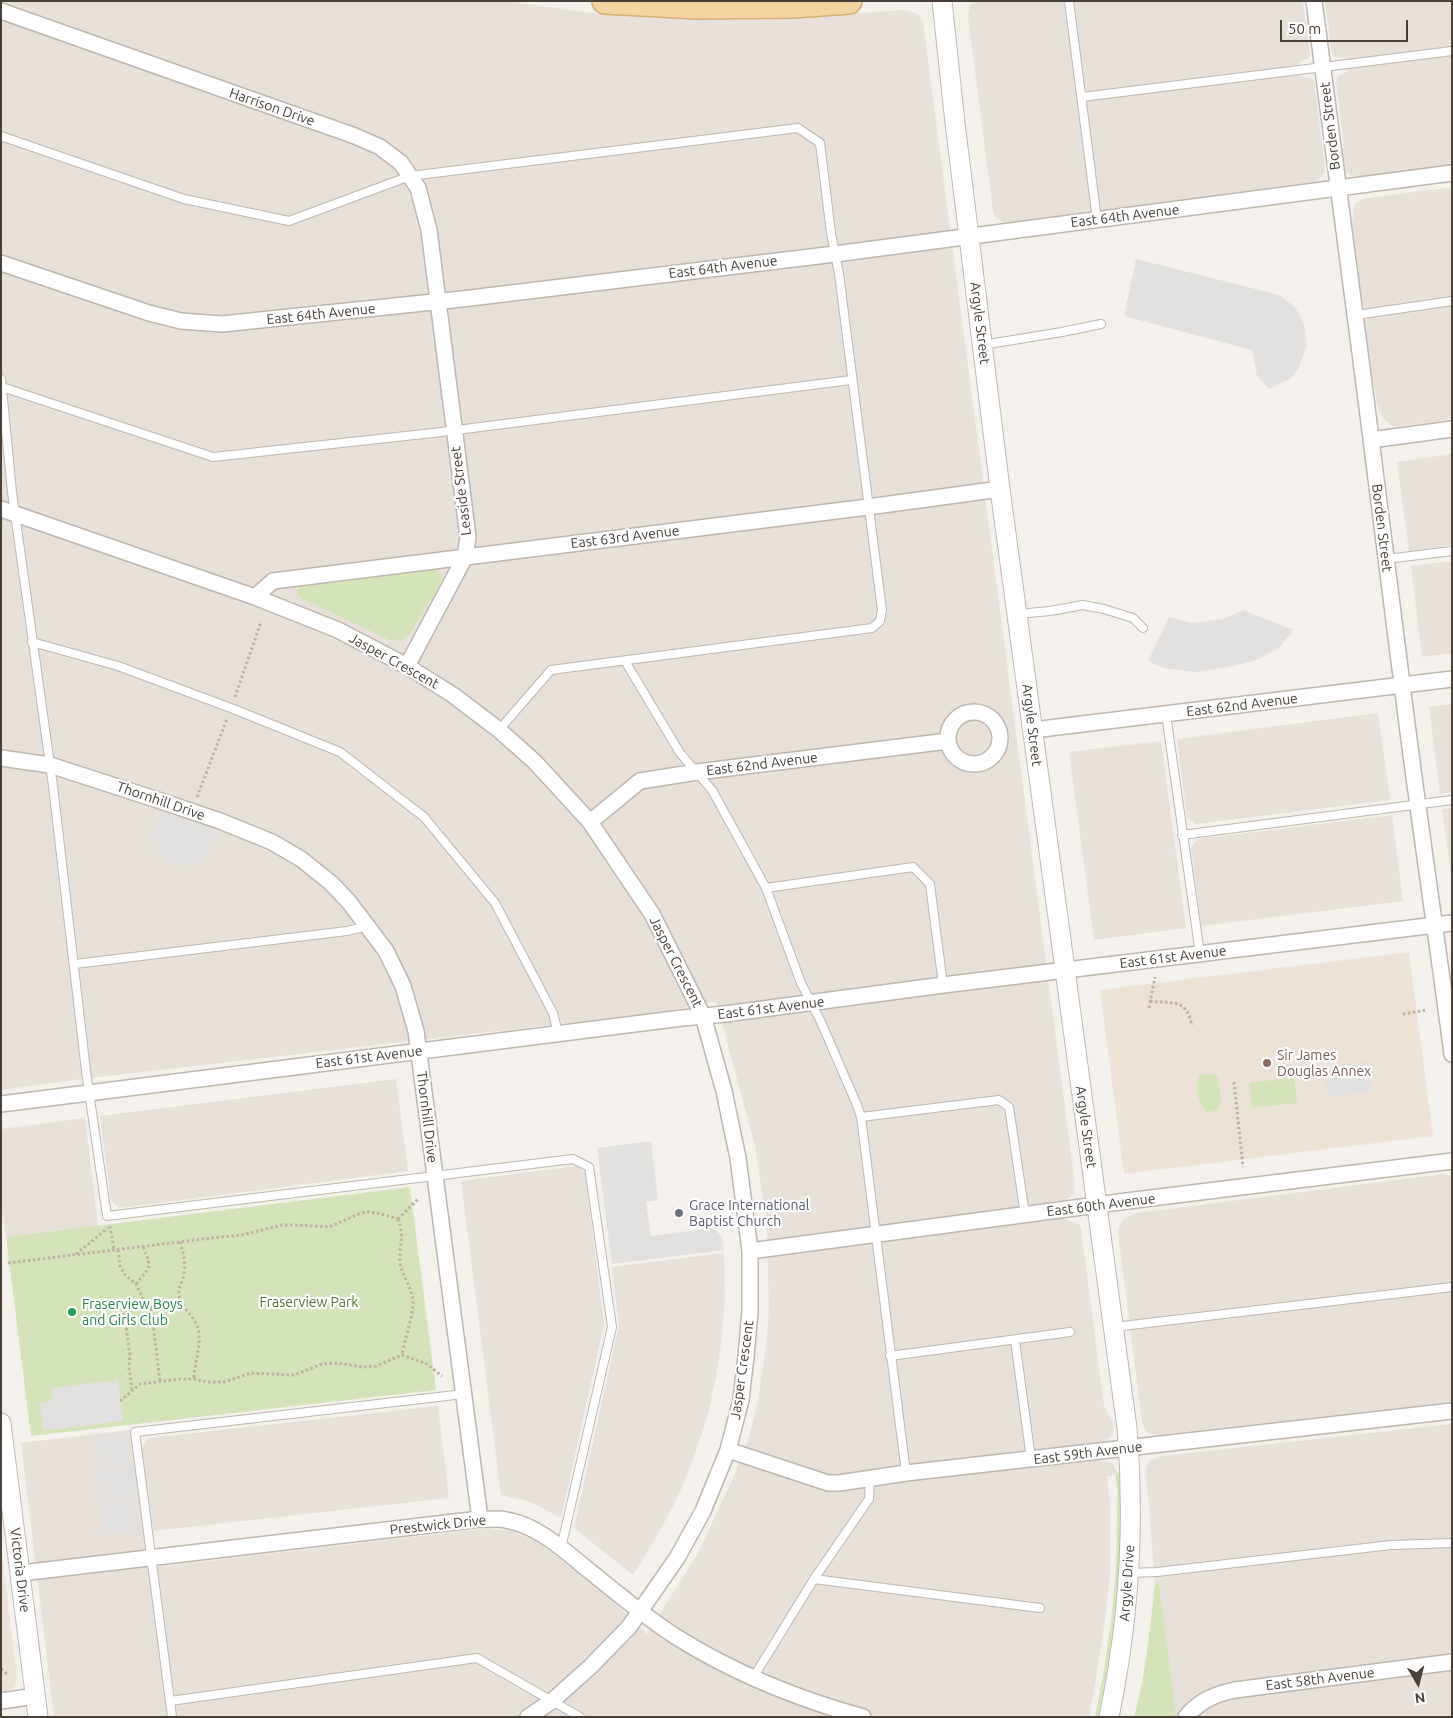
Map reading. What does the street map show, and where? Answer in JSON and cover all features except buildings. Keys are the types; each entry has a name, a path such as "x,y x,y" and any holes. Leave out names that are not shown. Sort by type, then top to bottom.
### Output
{"main road":[{"path":"605,1 697,6 849,1"}],"street":[{"name":"Argyle Street","path":"942,1 1000,489 1128,1448"},
{"name":"Borden Street","path":"1314,1 1356,315 1402,686 1451,1048"},
{"name":"Harrison Drive","path":"1,11 355,136 380,148 402,162 418,188 429,230 437,302"},
{"name":"East 64th Avenue","path":"1,263 149,313 181,321 222,324 437,302 836,254 1452,173"},
{"name":"Leaside Street","path":"407,666 465,557 468,537 437,302"},
{"path":"1371,440 1452,429"},
{"name":"East 63rd Avenue","path":"255,597 273,581 868,508 1000,489"},
{"name":"Jasper Crescent","path":"1,509 255,597 338,630 407,666 452,695 499,730 535,762 590,822 652,914 703,1016 724,1091 738,1158 750,1251 750,1311 746,1356 740,1400 728,1450 703,1511 677,1558 641,1611 626,1631 590,1667 552,1701 528,1717"},
{"name":"East 62nd Avenue","path":"1033,730 1452,679"},
{"name":"East 62nd Avenue","path":"590,822 640,781 697,772 948,741"},
{"name":"Thornhill Drive","path":"1,758 50,765 220,821 272,842 301,859 331,883 369,926 386,951 403,986 415,1026 480,1519"},
{"name":"East 61st Avenue","path":"1,1104 558,1033 1452,924"},
{"name":"East 60th Avenue","path":"750,1251 1096,1205 1452,1161"},
{"name":"East 59th Avenue","path":"728,1450 828,1483 1452,1411"},
{"name":"Victoria Drive","path":"1,1423 38,1717"},
{"name":"Argyle Drive","path":"1109,1717 1124,1631 1130,1573 1131,1516 1128,1448"},
{"name":"Prestwick Drive","path":"21,1573 480,1519 507,1520 533,1529 561,1548 641,1611 696,1649 777,1690 837,1714 863,1717"},
{"name":"East 58th Avenue","path":"1189,1713 1204,1700 1219,1693 1452,1662"},
{"path":"1,1701 36,1696"}],"lane":[{"path":"1069,1 1097,220"},
{"path":"1082,98 1452,51"},
{"path":"1,136 184,199 289,221 410,176 798,128 820,143 882,610 880,621 872,628 551,670 499,730"},
{"path":"1356,315 1452,301"},
{"path":"983,345 1101,324"},
{"path":"561,1548 612,1327 589,1167 573,1158 107,1216 89,1092 50,765 12,492 2,383 213,457 454,430 851,380"},
{"path":"1386,560 1452,551"},
{"path":"1018,614 1083,605 1133,618 1143,628"},
{"path":"32,642 118,666 231,708 340,752 424,817 496,903 553,1013 558,1033"},
{"path":"625,661 680,753 712,790 766,888 800,983 812,1002 857,1105 861,1118 906,1474"},
{"path":"1166,714 1200,954"},
{"path":"1182,835 1452,800"},
{"path":"766,888 913,868 930,884 943,986"},
{"path":"75,964 338,932 369,926"},
{"path":"861,1118 999,1100 1009,1107 1025,1215"},
{"path":"1112,1327 1452,1287"},
{"path":"890,1356 1070,1332"},
{"path":"1015,1340 1030,1459"},
{"path":"172,1717 135,1432 464,1394"},
{"path":"753,1678 814,1580 869,1499 870,1479"},
{"path":"1130,1573 1157,1572 1391,1545 1452,1543"},
{"path":"814,1580 1040,1608"},
{"path":"170,1701 477,1658 580,1717"}],"path":[{"path":"1149,1008 1154,977"},
{"path":"1150,1001 1180,1004 1189,1012 1192,1026"},
{"path":"1403,1014 1427,1010"},
{"path":"1234,1082 1243,1167"},
{"path":"398,1219 419,1198"},
{"path":"8,1263 242,1235 282,1226 329,1227 369,1212 398,1219"},
{"path":"398,1219 403,1240 400,1263 413,1301 402,1355"},
{"path":"74,1255 110,1226 120,1266 125,1275 136,1284 143,1299 151,1307 160,1382"},
{"path":"180,1242 185,1264 184,1275 180,1284 180,1300 198,1328 200,1342 194,1379"},
{"path":"136,1284 148,1272 149,1266 143,1247"},
{"path":"132,1391 129,1368 130,1355 124,1311 180,1300"},
{"path":"120,1401 140,1384 194,1379 206,1382 224,1382 250,1373 294,1374 322,1364 337,1363 363,1367 376,1366 402,1355 426,1364 442,1376"},
{"path":"1,1669 7,1674"}],"shaded area":[{"path":"1,1 506,1 591,13 695,19 793,18 903,10 919,15 923,22 1075,1184 1074,1193 1067,1200 1063,1201 1065,1219 1080,1225 1081,1229 1104,1406 1112,1420 1113,1426 1113,1433 1110,1438 1098,1443 1100,1461 1112,1463 1119,1474 1107,1476 1110,1506 1110,1571 1106,1613 1089,1717 54,1717 21,1443 130,1430 149,1568 480,1529 512,1531 538,1542 614,1602 647,1634 697,1555 733,1478 749,1437 758,1400 766,1346 769,1309 767,1224 755,1146 716,1001 663,1012 1,1090"},
{"path":"977,1 1303,1 1310,55 1309,58 1299,62 1299,70 1300,76 1313,79 1314,81 1325,166 1324,173 1318,180 1312,182 1010,223 1003,222 996,218 993,211 968,16 970,5"},
{"path":"1325,1 1452,1 1452,164 1361,177 1351,175 1346,171 1342,150 1344,146 1336,80 1338,76 1348,71 1346,58 1334,57 1332,54"},
{"path":"1452,187 1452,419 1396,427 1384,419 1377,405 1362,314 1352,224 1354,208 1355,204 1360,200 1368,198"},
{"path":"1136,259 1279,295 1295,307 1304,324 1307,345 1298,369 1290,379 1269,389 1257,376 1252,350 1124,316"},
{"path":"1452,454 1452,545 1409,551 1397,462"},
{"path":"1452,561 1452,653 1422,657 1411,566"},
{"path":"1243,610 1294,630 1279,648 1257,660 1229,667 1195,672 1164,668 1148,661 1169,617 1191,623 1223,619"},
{"path":"1452,704 1452,792 1440,794 1429,707"},
{"path":"1378,713 1390,800 1196,824 1187,817 1177,739"},
{"path":"1161,741 1186,928 1094,940 1069,752"},
{"path":"164,802 220,821 209,851 196,863 179,866 171,863 159,853 154,839 154,831"},
{"path":"1452,808 1452,881 1442,809"},
{"path":"1392,815 1403,901 1201,926 1191,848 1198,839"},
{"name":"Sir James Douglas Annex","path":"1409,952 1433,1136 1124,1174 1100,990"},
{"path":"1368,1061 1372,1092 1328,1097 1324,1067"},
{"path":"396,1079 408,1171 120,1208 111,1201 100,1116"},
{"path":"85,1118 98,1226 6,1237 1,1199 1,1129"},
{"path":"651,1141 658,1200 646,1202 651,1236 712,1228 722,1236 724,1250 612,1264 597,1148"},
{"path":"576,1166 585,1173 604,1324 561,1518 531,1502 501,1495 461,1181"},
{"path":"1443,1174 1452,1176 1452,1402 1159,1435 1150,1434 1145,1429 1142,1422 1118,1232 1124,1218 1137,1213"},
{"path":"724,1253 725,1298 722,1337 707,1418 680,1492 660,1531 633,1575 574,1528 619,1325 612,1267"},
{"path":"118,1380 123,1421 43,1431 40,1403 52,1401 51,1388"},
{"path":"438,1406 449,1498 153,1531 142,1447 149,1438"},
{"path":"1452,1424 1452,1717 1176,1717 1159,1583 1155,1583 1146,1471 1150,1460 1162,1456"},
{"path":"126,1432 129,1464 99,1467 95,1436"},
{"path":"133,1464 137,1498 100,1503 96,1469"},
{"path":"135,1501 139,1531 101,1536 100,1529 104,1528 101,1505"},
{"path":"1,1546 17,1678 15,1687 1,1693"}],"green space":[{"path":"432,569 440,574 442,578 441,583 409,635 401,641 390,640 301,598 297,594 298,588 302,586"},
{"path":"1213,1074 1218,1078 1221,1103 1216,1111 1206,1112 1199,1099 1197,1084 1200,1075"},
{"path":"1294,1077 1297,1103 1252,1108 1249,1083"},
{"name":"Fraserview Park","path":"410,1187 436,1390 31,1436 6,1237"},
{"path":"1119,1474 1122,1516 1116,1598 1106,1677 1098,1717 1095,1717 1108,1645 1113,1597 1117,1549 1117,1487 1115,1475"},
{"path":"1155,1583 1159,1583 1176,1715 1175,1717 1134,1717 1145,1667"}],"place":[{"name":"Sir James Douglas Annex","path":"1267,1063"},
{"name":"Grace International Baptist Church","path":"679,1213"},
{"name":"Fraserview Boys and Girls Club","path":"72,1312"}]}
